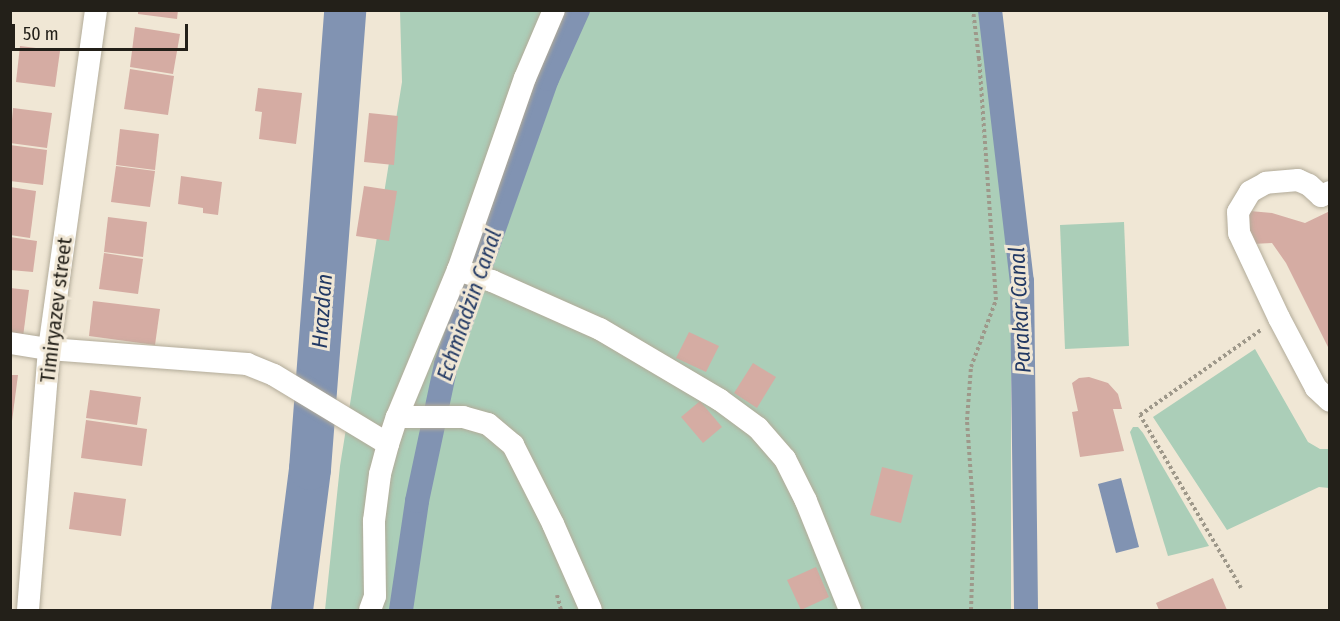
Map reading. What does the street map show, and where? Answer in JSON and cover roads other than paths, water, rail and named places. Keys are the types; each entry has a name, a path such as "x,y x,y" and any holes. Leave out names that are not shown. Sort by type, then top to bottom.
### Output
{"street":[{"name":"Timiryazev street","path":"28,610 49,349 96,10"},
{"path":"370,610 375,596 374,521 380,474 388,444 458,270 525,78 554,10"},
{"path":"1329,192 1321,196 1309,185 1298,180 1266,183 1250,192 1238,212 1239,233 1279,318 1316,388 1329,401"},
{"path":"458,270 492,281 600,329 720,400 758,428 785,459 806,501 850,610"},
{"path":"10,343 49,349 210,359 247,364 274,375 388,444"},
{"path":"397,417 462,417 488,424 513,445 553,525 591,610"}],"water":[{"path":"1121,478 1139,547 1116,553 1098,484"}],"waterway":[{"name":"Hrazdan","path":"292,610 310,469 345,10"},
{"name":"Echmiadzin Canal","path":"401,610 417,501 446,364 547,79 578,10"},
{"name":"Parakar Canal","path":"990,10 1022,281 1026,610"}]}
